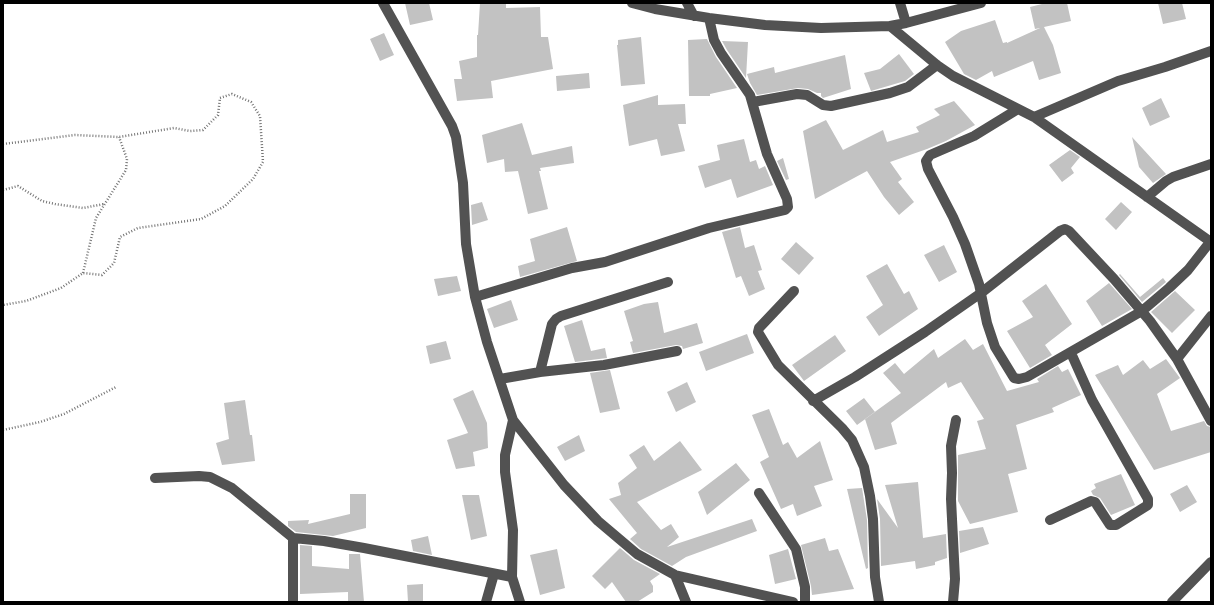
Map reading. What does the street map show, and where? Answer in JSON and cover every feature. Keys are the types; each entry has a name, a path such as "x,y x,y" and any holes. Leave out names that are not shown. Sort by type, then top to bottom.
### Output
{"street":[{"path":"383,3 452,126 456,137 463,183 466,244 476,297 487,342 514,420 564,485 598,521 637,554 675,574 792,602"},
{"path":"632,3 655,9 709,18 765,25 821,28 890,26 980,3"},
{"path":"686,3 694,16"},
{"path":"900,3 906,23"},
{"path":"476,297 572,268 605,262 709,228 785,210 788,207 788,203 767,154 750,94 721,53 714,40 709,18"},
{"path":"890,26 937,65 953,76 973,88 1018,109 1034,117 1208,238 1188,270 1142,311 1070,353 1026,377 1019,379 1014,378 995,347 987,323 981,293 965,244 928,169 926,161 930,155 974,136 1018,109"},
{"path":"1034,117 1118,81 1211,51"},
{"path":"753,102 796,94 807,95 823,105 831,106 890,93 908,87 937,65"},
{"path":"1147,197 1173,177 1211,164"},
{"path":"813,401 862,372 981,293 1060,231 1065,229 1070,231 1142,311 1177,359 1211,421"},
{"path":"540,372 552,324 556,319 561,316 668,282"},
{"path":"794,291 759,328 758,332 778,365 842,428 852,440 864,467 872,519 875,577 880,602"},
{"path":"1177,359 1211,316"},
{"path":"500,379 540,372 604,365 677,351"},
{"path":"1050,520 1091,501 1095,502 1110,526 1116,525 1148,505 1148,499 1092,400 1070,353"},
{"path":"514,420 505,454 505,472 513,530 512,577 520,602"},
{"path":"953,602 955,579 950,499 952,473 950,446 956,420"},
{"path":"155,478 210,477 232,488 293,538 324,541 364,548 512,577"},
{"path":"759,493 796,549 805,587 805,602"},
{"path":"293,538 293,602"},
{"path":"1172,602 1211,562"},
{"path":"486,602 494,574"},
{"path":"675,574 686,602"}],"path":[{"path":"3,144 75,135 119,137 174,128 190,131 203,130 218,115 220,98 232,94 251,102 260,116 263,162 253,179 225,206 201,219 138,228 120,237 114,262 102,275 83,273 61,288 26,301 3,305"},
{"path":"83,273 96,218 126,170 127,159 119,137"},
{"path":"3,190 18,186 42,201 83,208 104,204"},
{"path":"3,430 40,422 64,414 116,387"}],"building":[{"path":"405,3 429,3 433,20 410,25"},
{"path":"480,3 506,3 506,8 540,7 541,37 548,37 553,69 491,81 493,98 457,101 454,79 462,79 459,61 477,57 477,35"},
{"path":"1046,3 1067,3 1071,21 1044,27 1053,45 1061,73 1039,80 1033,61 994,77 992,71 976,80 964,74 945,42 961,31 995,20 1003,43 1007,43 1040,28 1035,29 1030,7"},
{"path":"1158,3 1182,3 1186,19 1163,24"},
{"path":"384,33 394,55 380,61 370,39"},
{"path":"641,37 645,84 621,86 617,45 618,40"},
{"path":"707,39 716,57 737,88 710,94 710,96 689,96 688,40"},
{"path":"722,41 748,42 746,78 727,50"},
{"path":"899,54 914,74 905,81 871,91 864,73 880,69"},
{"path":"845,55 851,89 823,98 821,93 798,88 757,95 747,74 774,67 775,73"},
{"path":"589,73 590,88 557,91 556,76"},
{"path":"658,95 658,105 685,104 686,124 678,124 685,151 661,156 657,139 629,146 623,105"},
{"path":"1161,98 1170,117 1150,126 1142,108"},
{"path":"954,101 975,125 946,141 890,162 902,179 898,182 914,202 899,215 884,197 867,171 815,199 803,131 826,120 843,150 883,130 887,142 919,132 916,127 940,115 934,109"},
{"path":"522,123 532,155 572,146 574,163 540,168 541,171 539,171 548,209 528,214 518,171 505,172 504,159 487,163 482,135"},
{"path":"1132,137 1166,174 1153,183 1139,167"},
{"path":"744,139 750,162 756,160 759,169 765,166 773,185 737,198 731,179 705,188 698,166 720,160 717,145"},
{"path":"1070,150 1080,157 1071,168 1074,173 1062,182 1049,165"},
{"path":"783,158 789,179 786,180 777,161"},
{"path":"482,202 488,220 472,225 471,205"},
{"path":"1121,202 1132,212 1116,230 1105,219"},
{"path":"567,227 577,261 520,277 518,266 535,261 530,239"},
{"path":"740,227 745,248 754,245 762,270 758,271 765,289 749,296 741,276 736,278 722,232"},
{"path":"796,242 814,258 799,275 781,259"},
{"path":"944,245 957,272 939,282 924,255"},
{"path":"887,264 904,294 909,291 918,309 879,336 866,317 883,305 866,276"},
{"path":"1120,274 1140,297 1163,278 1166,282 1142,302 1119,275"},
{"path":"457,276 461,291 438,296 434,279"},
{"path":"1109,283 1132,309 1102,326 1086,301"},
{"path":"1046,284 1072,324 1045,345 1052,355 1030,368 1007,331 1033,317 1022,301"},
{"path":"1175,291 1195,310 1172,333 1151,312"},
{"path":"511,300 518,320 494,328 487,309"},
{"path":"658,302 664,333 697,323 703,343 683,349 682,346 676,345 633,353 630,342 633,341 624,311 644,304"},
{"path":"582,320 591,351 605,348 607,358 575,362 564,326"},
{"path":"747,334 754,353 706,371 699,352"},
{"path":"835,335 846,351 804,381 792,365"},
{"path":"965,339 973,350 983,344 1007,391 1039,382 1037,379 1058,366 1062,372 1068,369 1081,395 1052,408 1054,412 1016,425 1027,469 1008,474 1018,512 970,524 958,501 958,455 986,449 977,421 984,419 961,382 948,388 946,382 891,423 897,444 875,450 865,419 901,393 883,373 895,363 904,374 934,349 938,358"},
{"path":"446,341 451,359 430,364 426,346"},
{"path":"1166,359 1180,378 1157,394 1171,431 1204,421 1207,426 1211,427 1211,452 1154,470 1095,375 1118,365 1123,375 1143,360 1150,369"},
{"path":"610,370 620,409 600,413 590,373"},
{"path":"687,382 696,402 676,412 667,392"},
{"path":"473,390 487,423 488,448 473,452 475,466 456,469 447,440 468,433 453,399"},
{"path":"864,398 875,412 857,425 846,411"},
{"path":"245,400 250,435 252,435 255,461 222,465 216,443 229,439 224,403"},
{"path":"769,409 783,445 788,442 797,458 820,441 833,480 814,486 822,506 797,516 793,504 781,509 760,462 769,457 752,415"},
{"path":"579,435 585,451 565,461 557,447"},
{"path":"680,441 702,470 637,502 661,530 671,524 679,537 667,547 752,519 757,531 686,557 672,566 641,549 630,539 637,533 609,499 621,495 618,483 637,468 629,455 644,445 654,461"},
{"path":"736,463 750,480 707,515 698,492"},
{"path":"1121,474 1135,505 1111,515 1100,498 1093,495 1091,491 1096,488 1094,484"},
{"path":"918,482 923,538 946,534 947,558 935,562 935,565 916,569 915,561 881,566 880,519 877,499 898,528 885,485"},
{"path":"1187,485 1197,502 1180,512 1170,494"},
{"path":"862,488 867,520 868,568 866,569 847,489"},
{"path":"350,494 366,494 366,528 333,536 296,532 288,526 288,521 309,520 308,524 350,514"},
{"path":"462,495 479,495 487,536 471,540"},
{"path":"983,527 989,544 960,553 959,531"},
{"path":"428,536 432,555 413,551 411,540"},
{"path":"825,538 829,551 838,549 854,589 812,595 801,545"},
{"path":"300,545 312,546 312,566 349,569 349,554 360,554 364,602 348,602 348,592 300,594"},
{"path":"620,548 634,560 660,574 650,581 653,586 653,592 637,602 626,602 612,582 605,589 592,576"},
{"path":"557,549 565,588 540,595 530,555"},
{"path":"788,549 796,579 775,584 769,555"},
{"path":"423,584 423,602 408,602 407,585"}]}
